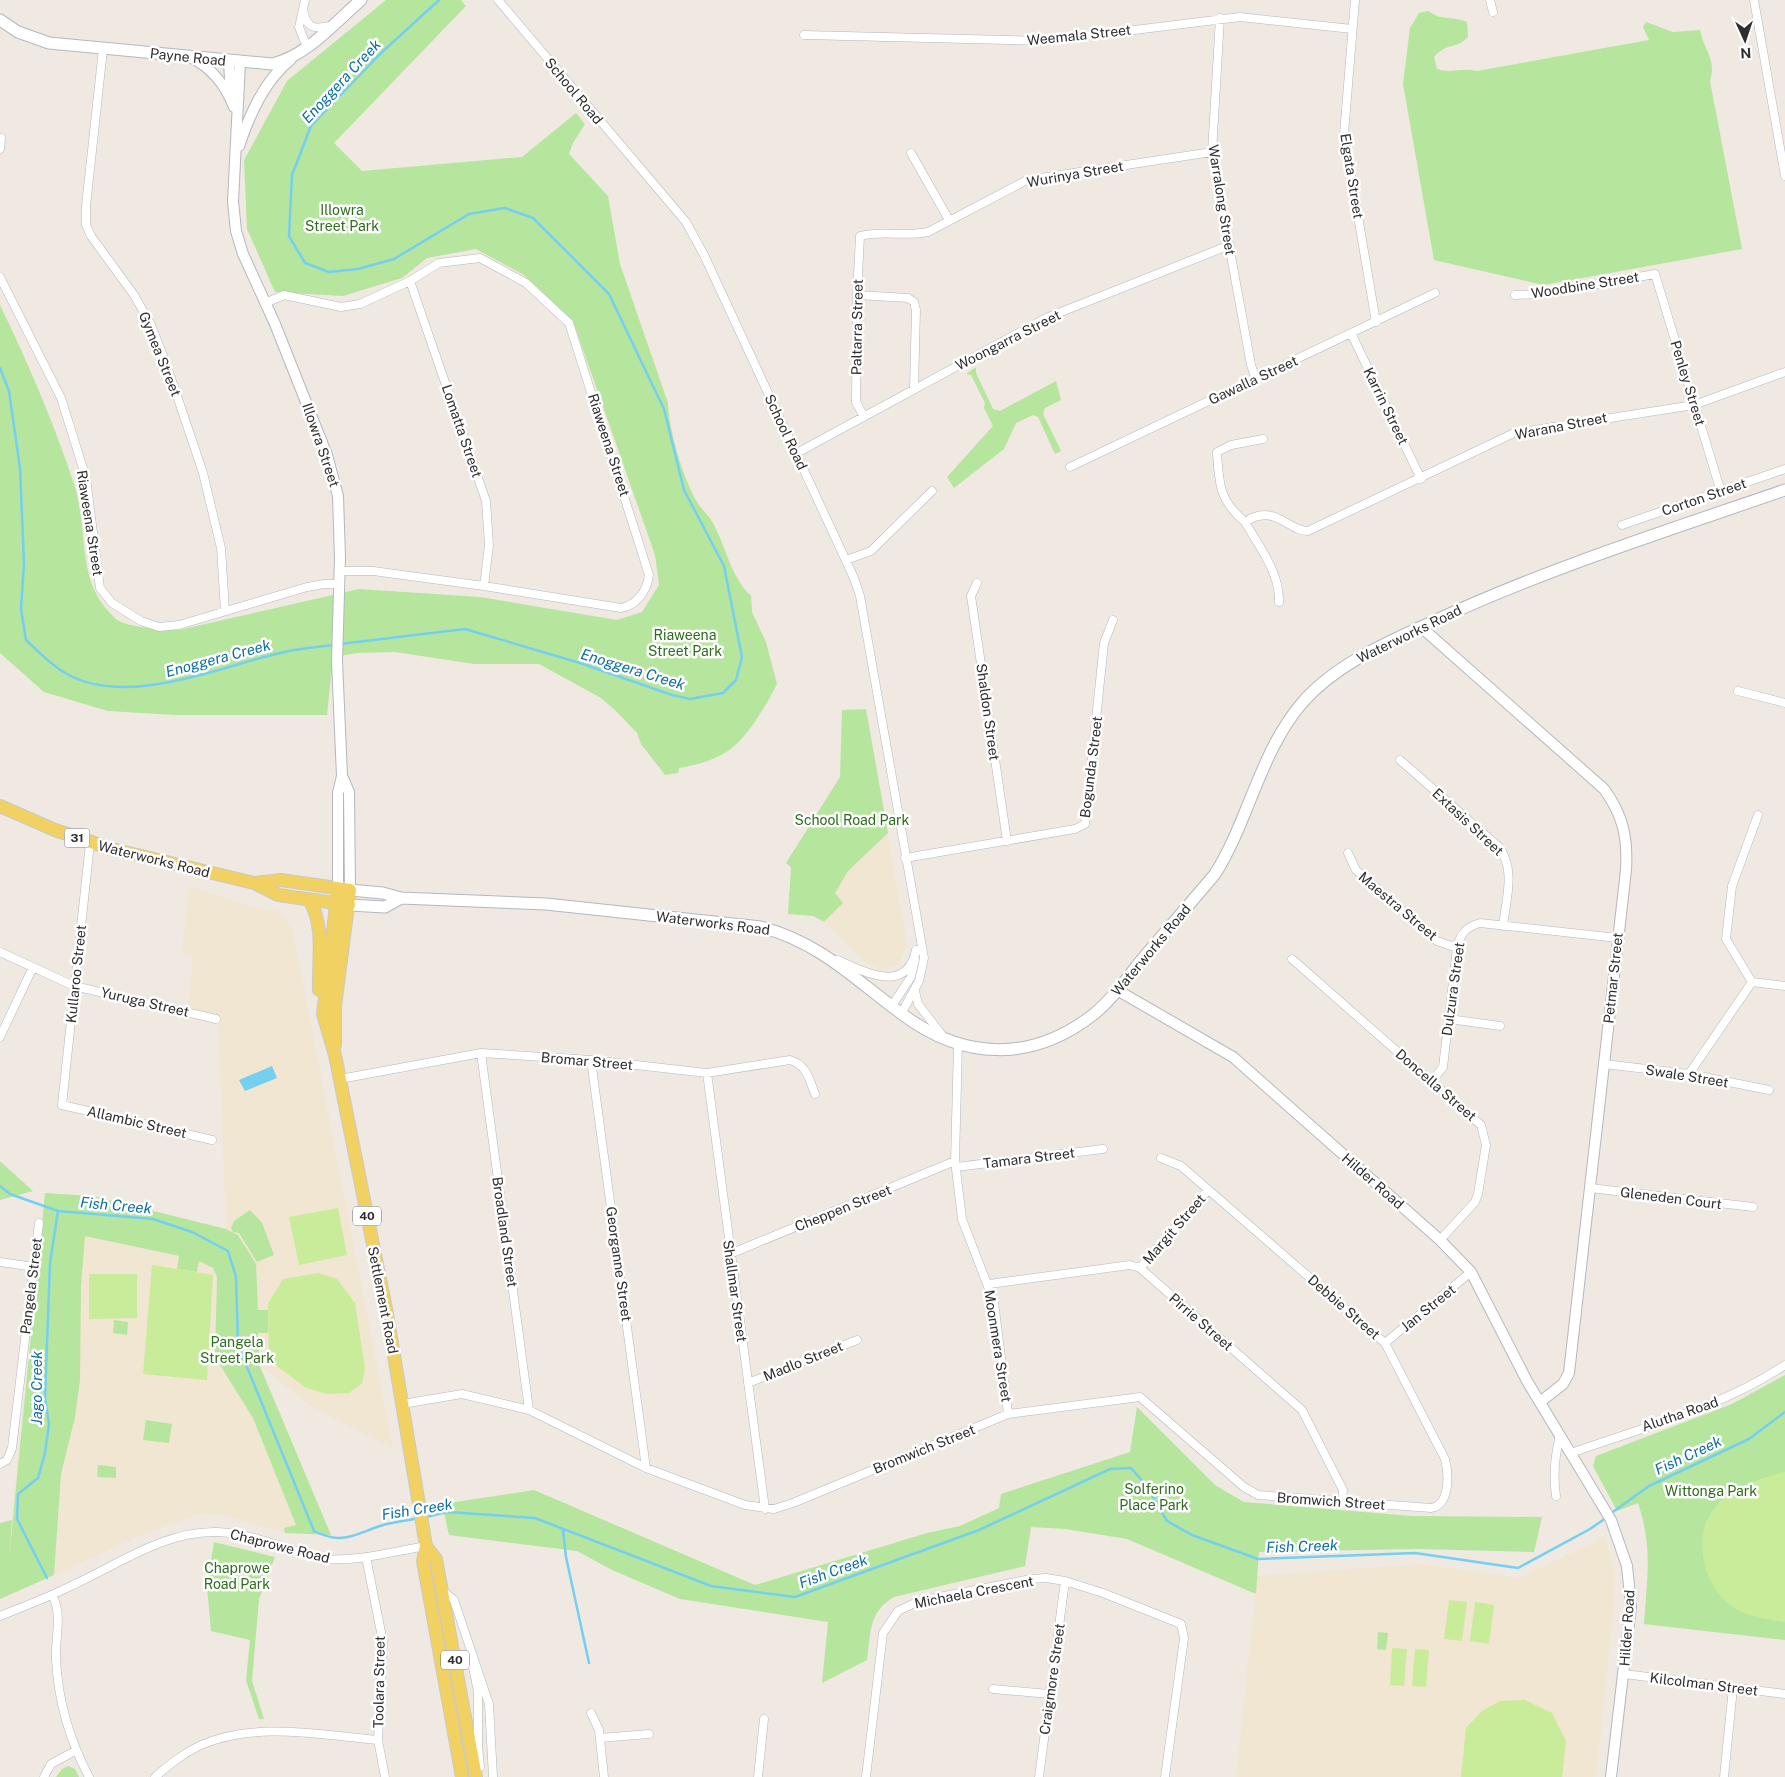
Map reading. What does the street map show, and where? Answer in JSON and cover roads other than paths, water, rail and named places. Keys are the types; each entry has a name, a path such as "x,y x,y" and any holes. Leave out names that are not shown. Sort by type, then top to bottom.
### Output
{"main road":[{"name":"Payne Road","path":"0,20 32,39 49,43 190,58 272,64 296,55 361,0"},
{"name":"Waterworks Road","path":"254,883 281,880 344,890 383,893 401,898 546,904 761,927 793,938 827,955 891,1007 928,1032 946,1041 981,1050 1025,1047 1044,1041 1092,1015 1117,990 1215,874 1242,822 1272,751 1285,727 1302,703 1326,680 1348,664 1495,593 1785,490"},
{"name":"Waterworks Road","path":"0,806 90,843 156,861 254,883 278,895 310,901 385,907 401,898"},
{"name":"Settlement Road","path":"335,1056 335,1006 344,890"},
{"path":"310,901 317,916 320,933 319,979 323,1020"},
{"name":"Settlement Road","path":"343,904 323,1020 335,1056 340,1079 402,1404 417,1502 426,1546 424,1561 462,1777"},
{"name":"Settlement Road","path":"426,1546 436,1559 476,1777"},
{"path":"442,1590 437,1600 446,1648 445,1677"}],"street":[{"name":"School Road","path":"498,0 686,222 704,255 846,560 860,596 924,964 915,991 901,1014"},
{"name":"Elgata Street","path":"1354,0 1344,134 1376,322"},
{"path":"1490,0 1493,12"},
{"path":"1754,0 1785,176"},
{"path":"304,4 306,21 310,27 316,29 331,26"},
{"path":"304,4 299,27 307,47"},
{"name":"Weemala Street","path":"804,35 1044,41 1240,17 1352,29"},
{"name":"Warralong Street","path":"1220,18 1212,152 1251,365 1256,380"},
{"name":"Gymea Street","path":"103,49 86,206 86,225 91,236 134,295 151,325 167,366 203,473 221,548 225,611"},
{"path":"236,156 264,90 278,70 296,55"},
{"path":"190,58 200,62 211,72 224,87 234,107"},
{"name":"Illowra Street","path":"234,62 234,107 237,128"},
{"name":"Illowra Street","path":"234,62 237,128 233,201 236,231 243,254 266,303 327,455 338,496 340,571 338,584 337,661 342,776 349,792 344,890"},
{"path":"0,149 1,138"},
{"name":"Wurinya Street","path":"860,236 872,233 916,234 928,232 1027,180 1212,152"},
{"path":"911,153 949,220"},
{"name":"Paltarra Street","path":"860,236 857,295 856,402 864,417"},
{"name":"Woongarra Street","path":"795,454 1046,318 1230,245"},
{"name":"Riaweena Street","path":"266,303 290,295 327,305 352,306 371,300 410,281 440,263 480,258 526,283 569,323 649,575 648,583 641,597 629,606 621,608 484,586 373,571 340,571"},
{"name":"Woodbine Street","path":"1515,295 1540,294 1655,274"},
{"name":"Penley Street","path":"1655,274 1720,492"},
{"name":"Riaweena Street","path":"0,277 61,398 86,478 100,588 112,603 141,621 159,627 179,625 307,587 338,584"},
{"name":"Lomatta Street","path":"410,281 486,501 489,546 484,586"},
{"name":"Gawalla Street","path":"1070,467 1256,380 1435,293"},
{"path":"857,295 908,298 914,302 916,310 914,389"},
{"name":"Karrin Street","path":"1351,333 1421,479"},
{"name":"Warana Street","path":"1244,522 1260,516 1281,518 1303,531 1308,531 1524,430 1694,405 1785,372"},
{"path":"1263,439 1232,445 1217,452 1221,491 1229,507 1244,522 1272,570 1280,590 1279,602"},
{"name":"Corton Street","path":"1622,526 1785,469"},
{"path":"846,560 871,551 932,491"},
{"name":"Shaldon Street","path":"977,583 971,596 1007,841"},
{"name":"Bogunda Street","path":"905,858 1075,829 1085,824 1104,643 1113,620"},
{"name":"Petmar Street","path":"1422,627 1604,789 1614,803 1622,820 1627,846 1569,1373 1564,1384 1540,1402"},
{"path":"1738,691 1785,703"},
{"name":"Extasis Street","path":"1400,760 1499,847 1505,855 1509,871 1503,926"},
{"path":"1752,982 1726,940 1732,886 1758,815"},
{"name":"Kullaroo Street","path":"62,1104 90,843"},
{"name":"Maestra Street","path":"1348,853 1356,870 1436,940 1457,948"},
{"name":"Dulzura Street","path":"1432,1081 1443,1067 1458,940 1466,928 1480,923 1618,938"},
{"name":"School Road","path":"891,1007 910,977 918,935"},
{"path":"827,955 873,975 886,978 897,975 906,969 914,959 916,950"},
{"name":"Yuruga Street","path":"0,952 74,986 216,1019"},
{"name":"Doncella Street","path":"1292,960 1481,1125 1486,1138 1478,1194 1475,1202 1440,1240"},
{"path":"0,1037 33,966"},
{"path":"1752,982 1785,986"},
{"path":"1689,1074 1752,982"},
{"name":"Hilder Road","path":"1117,990 1232,1058 1440,1240 1471,1272 1527,1381 1611,1520 1623,1551 1630,1579 1630,1606 1624,1674 1611,1777"},
{"path":"915,991 918,1004 946,1041"},
{"path":"1449,1019 1500,1026"},
{"name":"Moonmera Street","path":"958,1044 956,1164 962,1219 989,1284 994,1302 1008,1414"},
{"name":"Bromar Street","path":"340,1079 481,1054 591,1060 707,1073 790,1060 798,1062 805,1069 815,1094"},
{"name":"Broadland Street","path":"481,1054 528,1410"},
{"name":"Georganne Street","path":"591,1060 646,1468"},
{"name":"Swale Street","path":"1604,1064 1689,1074 1769,1090"},
{"name":"Shallmar Street","path":"707,1073 766,1509"},
{"name":"Allambic Street","path":"62,1104 212,1140"},
{"name":"Tamara Street","path":"956,1164 1103,1149"},
{"name":"Debbie Street","path":"1161,1158 1181,1166 1385,1343 1445,1459 1447,1474 1444,1501 1437,1507"},
{"name":"Cheppen Street","path":"730,1254 956,1164"},
{"name":"Gleneden Court","path":"1590,1188 1753,1208"},
{"name":"Margit Street","path":"1140,1268 1208,1190"},
{"name":"Pangela Street","path":"0,1464 7,1460 12,1448 39,1223"},
{"path":"0,1262 34,1267"},
{"path":"989,1284 1130,1265 1140,1268"},
{"name":"Pirrie Street","path":"1140,1268 1302,1410 1343,1490 1342,1502"},
{"name":"Jan Street","path":"1385,1343 1471,1272"},
{"name":"Madlo Street","path":"748,1383 857,1340"},
{"name":"Alutha Road","path":"1571,1452 1695,1411 1732,1395 1785,1365"},
{"name":"Bromwich Street","path":"402,1404 462,1394 528,1410 646,1468 745,1505 766,1509 793,1503 1008,1414 1140,1397 1251,1491 1267,1496 1437,1507"},
{"path":"1556,1496 1554,1484 1556,1452 1560,1435"},
{"name":"Chaprowe Road","path":"0,1616 52,1595 156,1544 194,1533 221,1532 243,1536 321,1560 344,1560 426,1546"},
{"name":"Toolara Street","path":"366,1557 383,1642 378,1740 385,1777"},
{"name":"Michaela Crescent","path":"866,1777 881,1642 887,1624 898,1611 919,1601 1031,1579 1065,1581 1173,1620 1183,1628 1184,1638 1165,1777"},
{"name":"Craigmore Street","path":"1039,1777 1065,1581"},
{"path":"442,1590 454,1600 489,1704 492,1777"},
{"path":"52,1595 58,1606 56,1657 58,1684 75,1751 89,1777"},
{"path":"470,1648 471,1663 478,1692 480,1777"},
{"name":"Kilcolman Street","path":"1624,1674 1785,1694"},
{"path":"1724,1777 1733,1688"},
{"path":"992,1689 1049,1694"},
{"path":"591,1714 596,1722 600,1738 604,1777"},
{"path":"758,1777 764,1718"},
{"path":"155,1777 198,1746 224,1737 282,1732 378,1740"},
{"path":"600,1738 649,1734"},
{"path":"44,1777 51,1764 75,1751"}],"water":[{"path":"272,1066 277,1078 245,1091 239,1080"}],"waterway":[{"name":"Enoggera Creek","path":"340,644 465,629 580,663 672,695 690,699 723,693 736,680 742,657 724,566 684,490 664,409 609,294 533,218 505,208 469,214 394,259 358,269 329,272 305,263 289,236 292,175 311,126 380,54 439,0"},
{"name":"Enoggera Creek","path":"0,368 9,391 20,468 24,563 21,609 26,640 51,663 61,671 92,684 119,687 148,686 177,681 289,651 334,645"},
{"name":"Fish Creek","path":"0,1186 10,1194 58,1211 153,1219 192,1232 228,1251 236,1277 238,1345 314,1531 340,1538 418,1518"},
{"name":"Jago Creek","path":"47,1578 17,1519 18,1494 38,1478 45,1453 49,1424 45,1398 50,1263 58,1211"},
{"name":"Fish Creek","path":"1610,1514 1649,1486 1749,1439 1785,1412"},
{"name":"Fish Creek","path":"426,1517 447,1512 535,1518 711,1586 795,1597 979,1530 1110,1469 1131,1468 1146,1485 1167,1521 1192,1535 1258,1559 1415,1553 1518,1568 1590,1529 1606,1518"},
{"path":"563,1530 566,1557 589,1663"}],"park label":[{"name":"Illowra Street Park","path":"342,218"},
{"name":"Riaweena Street Park","path":"685,644"},
{"name":"School Road Park","path":"852,820"},
{"name":"Pangela Street Park","path":"237,1350"},
{"name":"Wittonga Park","path":"1711,1491"},
{"name":"Solferino Place Park","path":"1154,1498"},
{"name":"Chaprowe Road Park","path":"237,1576"}]}
